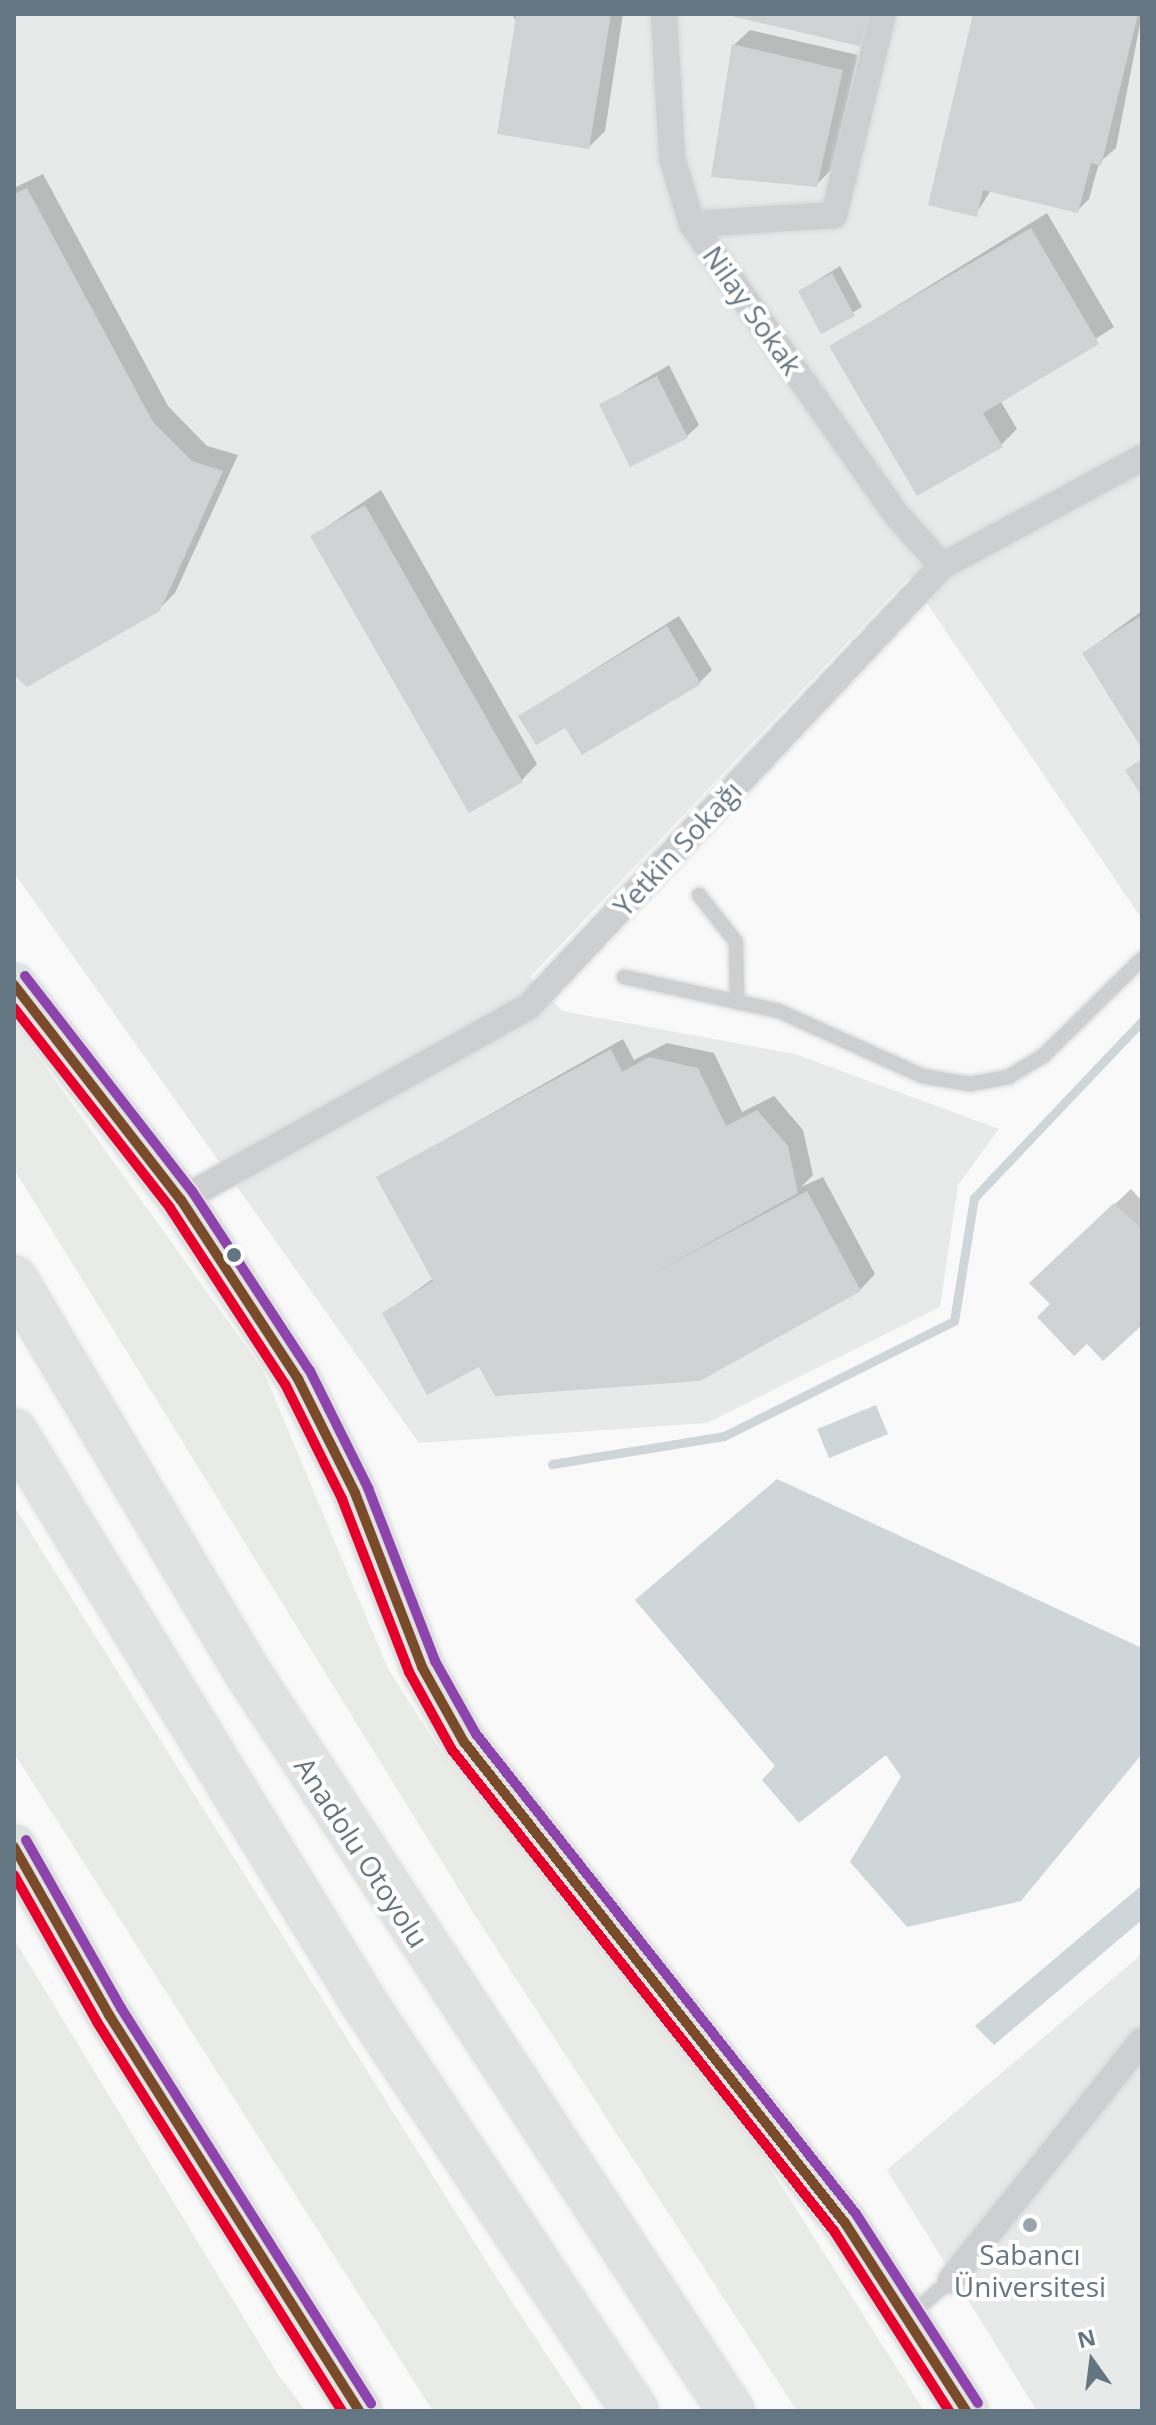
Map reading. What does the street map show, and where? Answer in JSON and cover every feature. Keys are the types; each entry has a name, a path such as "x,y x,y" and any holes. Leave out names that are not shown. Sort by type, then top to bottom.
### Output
{"highway":[{"name":"Anadolu Otoyolu","path":"14,1279 254,1683 731,2411"},
{"path":"14,1432 364,2003 635,2411"}],"main road":[{"path":"14,985 181,1200 298,1379 355,1493 422,1667 464,1742 759,2112 910,2315 966,2411"},
{"path":"14,1847 109,2015 359,2411"}],"street":[{"name":"Nilay Sokak","path":"664,14 672,158 692,224 896,514 942,566"},
{"path":"692,224 834,215 883,14"},
{"name":"Yetkin Sokağı","path":"181,1200 529,1006 942,566 1142,458"},
{"path":"951,2280 1142,2041"}],"lane":[{"path":"699,895 736,942 737,1002"},
{"path":"624,977 737,1002 828,1030 922,1076 993,1082 1043,1056 1142,959"},
{"path":"910,2315 951,2280"}],"shaded area":[{"path":"14,14 1142,14 1142,919 909,577 530,977 562,1011 795,1054 999,1129 958,1185 940,1307 707,1423 419,1443 14,873"},
{"path":"14,1023 263,1370 388,1669 442,1753 765,2160 924,2411 797,2411 481,1925 14,1169"},
{"path":"876,1405 888,1434 829,1458 817,1429"},
{"path":"777,1479 1142,1648 1142,1754 1021,1901 907,1927 850,1862 901,1777 886,1755 799,1823 762,1780 775,1766 635,1600"},
{"path":"14,1506 508,2296 584,2411 433,2411 14,1753"},
{"path":"1142,1885 1142,1920 994,2045 975,2026"},
{"path":"14,1939 279,2376 306,2411 14,2411"},
{"name":"Sabancı Üniversitesi","path":"1142,1954 1142,2411 1037,2411 887,2170"}],"building":[{"path":"510,14 611,14 589,149 497,134 516,17"},
{"path":"723,14 871,14 863,47"},
{"path":"973,14 1138,14 1101,166 1091,163 1078,213 983,190 977,217 928,205"},
{"path":"732,44 843,70 817,187 711,177"},
{"path":"27,188 153,422 192,461 223,471 160,611 27,687 14,675 14,194"},
{"path":"1031,228 1099,344 983,413 1003,447 917,496 829,346"},
{"path":"832,273 855,316 821,334 798,291"},
{"path":"657,376 688,438 630,467 599,404"},
{"path":"365,505 523,782 469,813 310,536"},
{"path":"1142,615 1142,749 1082,653"},
{"path":"667,626 701,684 582,755 565,728 536,745 518,716"},
{"path":"1142,759 1142,797 1125,770"},
{"path":"611,1049 622,1072 649,1057 698,1068 726,1126 757,1110 788,1146 798,1193 647,1277 807,1191 861,1291 700,1381 495,1396 479,1367 427,1395 382,1313 433,1281 376,1177"},
{"path":"1114,1203 1142,1229 1142,1325 1103,1361 1087,1344 1074,1356 1037,1317 1050,1304 1029,1283"}],"waterway":[{"path":"552,1464 724,1436 954,1321 974,1198 1142,1021"}],"transit line":[{"path":"25,976 192,1191 310,1371 368,1488 435,1661 476,1734 856,2214 978,2403"},
{"path":"14,985 181,1200 298,1379 355,1493 422,1667 464,1742 845,2223 966,2411"},
{"path":"14,1008 170,1208 286,1386 342,1499 409,1672 452,1750 834,2231 949,2411"},
{"path":"26,1840 121,2008 371,2404"},
{"path":"14,1847 109,2015 359,2411"},
{"path":"14,1875 97,2022 342,2411"}],"place":[{"name":"Sabancı Üniversitesi","path":"1030,2225"}]}
